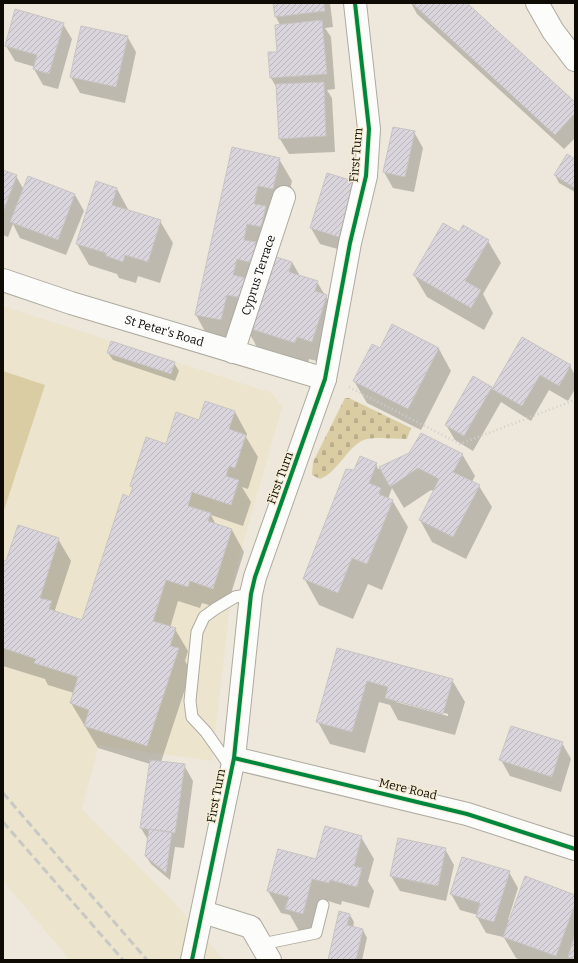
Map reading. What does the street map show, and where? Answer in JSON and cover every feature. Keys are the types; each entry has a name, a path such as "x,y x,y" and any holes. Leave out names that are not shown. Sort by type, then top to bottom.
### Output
{"street":[{"name":"First Turn","path":"192,960 233,763 251,594 255,577 325,379 350,243 366,176 369,129 355,3"},
{"path":"537,3 553,31 575,60"},
{"name":"Cyprus Terrace","path":"233,352 284,197"},
{"name":"St Peter's Road","path":"3,280 233,352 325,379"},
{"name":"Mere Road","path":"233,763 467,814 575,849"},
{"path":"203,912 251,927 266,952"}],"lane":[{"path":"553,31 575,42"},
{"path":"233,763 192,717 190,701 197,632 204,617 235,597 251,594"},
{"path":"266,952 316,933 323,905"}],"path":[{"path":"325,379 351,388 460,444 575,400"}],"shaded area":[{"path":"3,306 272,393 282,407 233,579 212,761 99,745 82,809 174,902 224,960 70,960 3,881"}],"green space":[{"path":"3,371 45,385 3,513"},
{"path":"345,398 349,398 411,428 407,439 372,438 361,442 349,452 332,471 320,479 312,475 313,462"}],"building":[{"path":"273,3 324,3 325,11 275,17"},
{"path":"412,3 467,3 575,102 575,113 555,135"},
{"path":"15,9 64,23 49,74 33,69 37,55 5,46"},
{"path":"322,20 327,74 270,78 268,52 277,52 275,25"},
{"path":"81,26 128,36 116,87 70,77"},
{"path":"324,82 326,136 279,139 276,84"},
{"path":"393,127 415,131 405,177 383,172"},
{"path":"232,147 280,158 273,189 258,186 254,204 266,206 261,227 247,224 244,240 256,242 252,263 237,259 233,275 246,278 242,298 227,295 221,320 195,315"},
{"path":"567,154 575,159 575,188 554,175"},
{"path":"3,170 17,175 3,212"},
{"path":"327,173 356,182 339,237 310,228"},
{"path":"28,176 75,194 58,240 10,222"},
{"path":"96,181 117,188 112,205 161,220 148,262 125,255 123,262 106,256 106,253 76,244"},
{"path":"443,223 459,232 463,225 489,240 465,281 481,290 471,308 413,275"},
{"path":"276,257 292,262 289,272 318,281 315,291 327,295 312,342 297,337 295,343 245,327 255,294 263,297"},
{"path":"392,324 439,348 408,409 353,381 372,344 380,348"},
{"path":"522,337 571,365 559,386 540,375 522,406 492,389"},
{"path":"111,341 175,362 171,374 107,353"},
{"path":"473,376 492,387 464,436 445,425"},
{"path":"205,401 235,411 229,429 246,435 235,468 229,466 226,476 239,480 231,505 192,492 188,506 211,513 208,521 232,529 213,589 190,581 188,587 166,580 153,621 176,628 170,646 179,648 147,746 84,726 89,710 70,703 78,677 34,663 36,659 3,648 3,560 6,561 18,525 59,538 40,598 52,601 49,609 82,620 123,494 129,497 133,487 130,486 146,437 166,444 176,412 199,420"},
{"path":"421,433 463,454 453,472 480,485 453,537 419,520 439,479 418,468 390,487 379,467 409,453"},
{"path":"360,456 377,463 369,483 381,488 379,494 393,500 367,564 352,558 338,593 303,579 346,469 354,470"},
{"path":"337,648 453,679 443,714 385,698 388,687 367,681 352,732 316,722"},
{"path":"511,726 563,742 552,777 499,760"},
{"path":"150,760 185,764 175,833 140,828"},
{"path":"325,826 362,836 354,866 362,868 357,887 330,880 329,883 312,879 303,914 285,909 289,897 267,891 278,849 316,859"},
{"path":"149,829 172,832 166,873 145,856"},
{"path":"398,838 446,848 438,886 390,876"},
{"path":"462,857 510,871 494,922 476,917 480,903 450,894"},
{"path":"525,876 575,895 575,904 556,956 503,937"},
{"path":"339,911 350,914 347,925 363,929 356,960 328,960"},
{"path":"575,934 575,959 568,957"}],"railway":[{"path":"3,793 147,960"},
{"path":"3,822 123,960"}],"cycle path":[{"path":"192,960 234,758 251,594 255,577 325,379 350,243 366,176 369,129 355,3"},
{"path":"234,758 467,814 575,849"}]}
